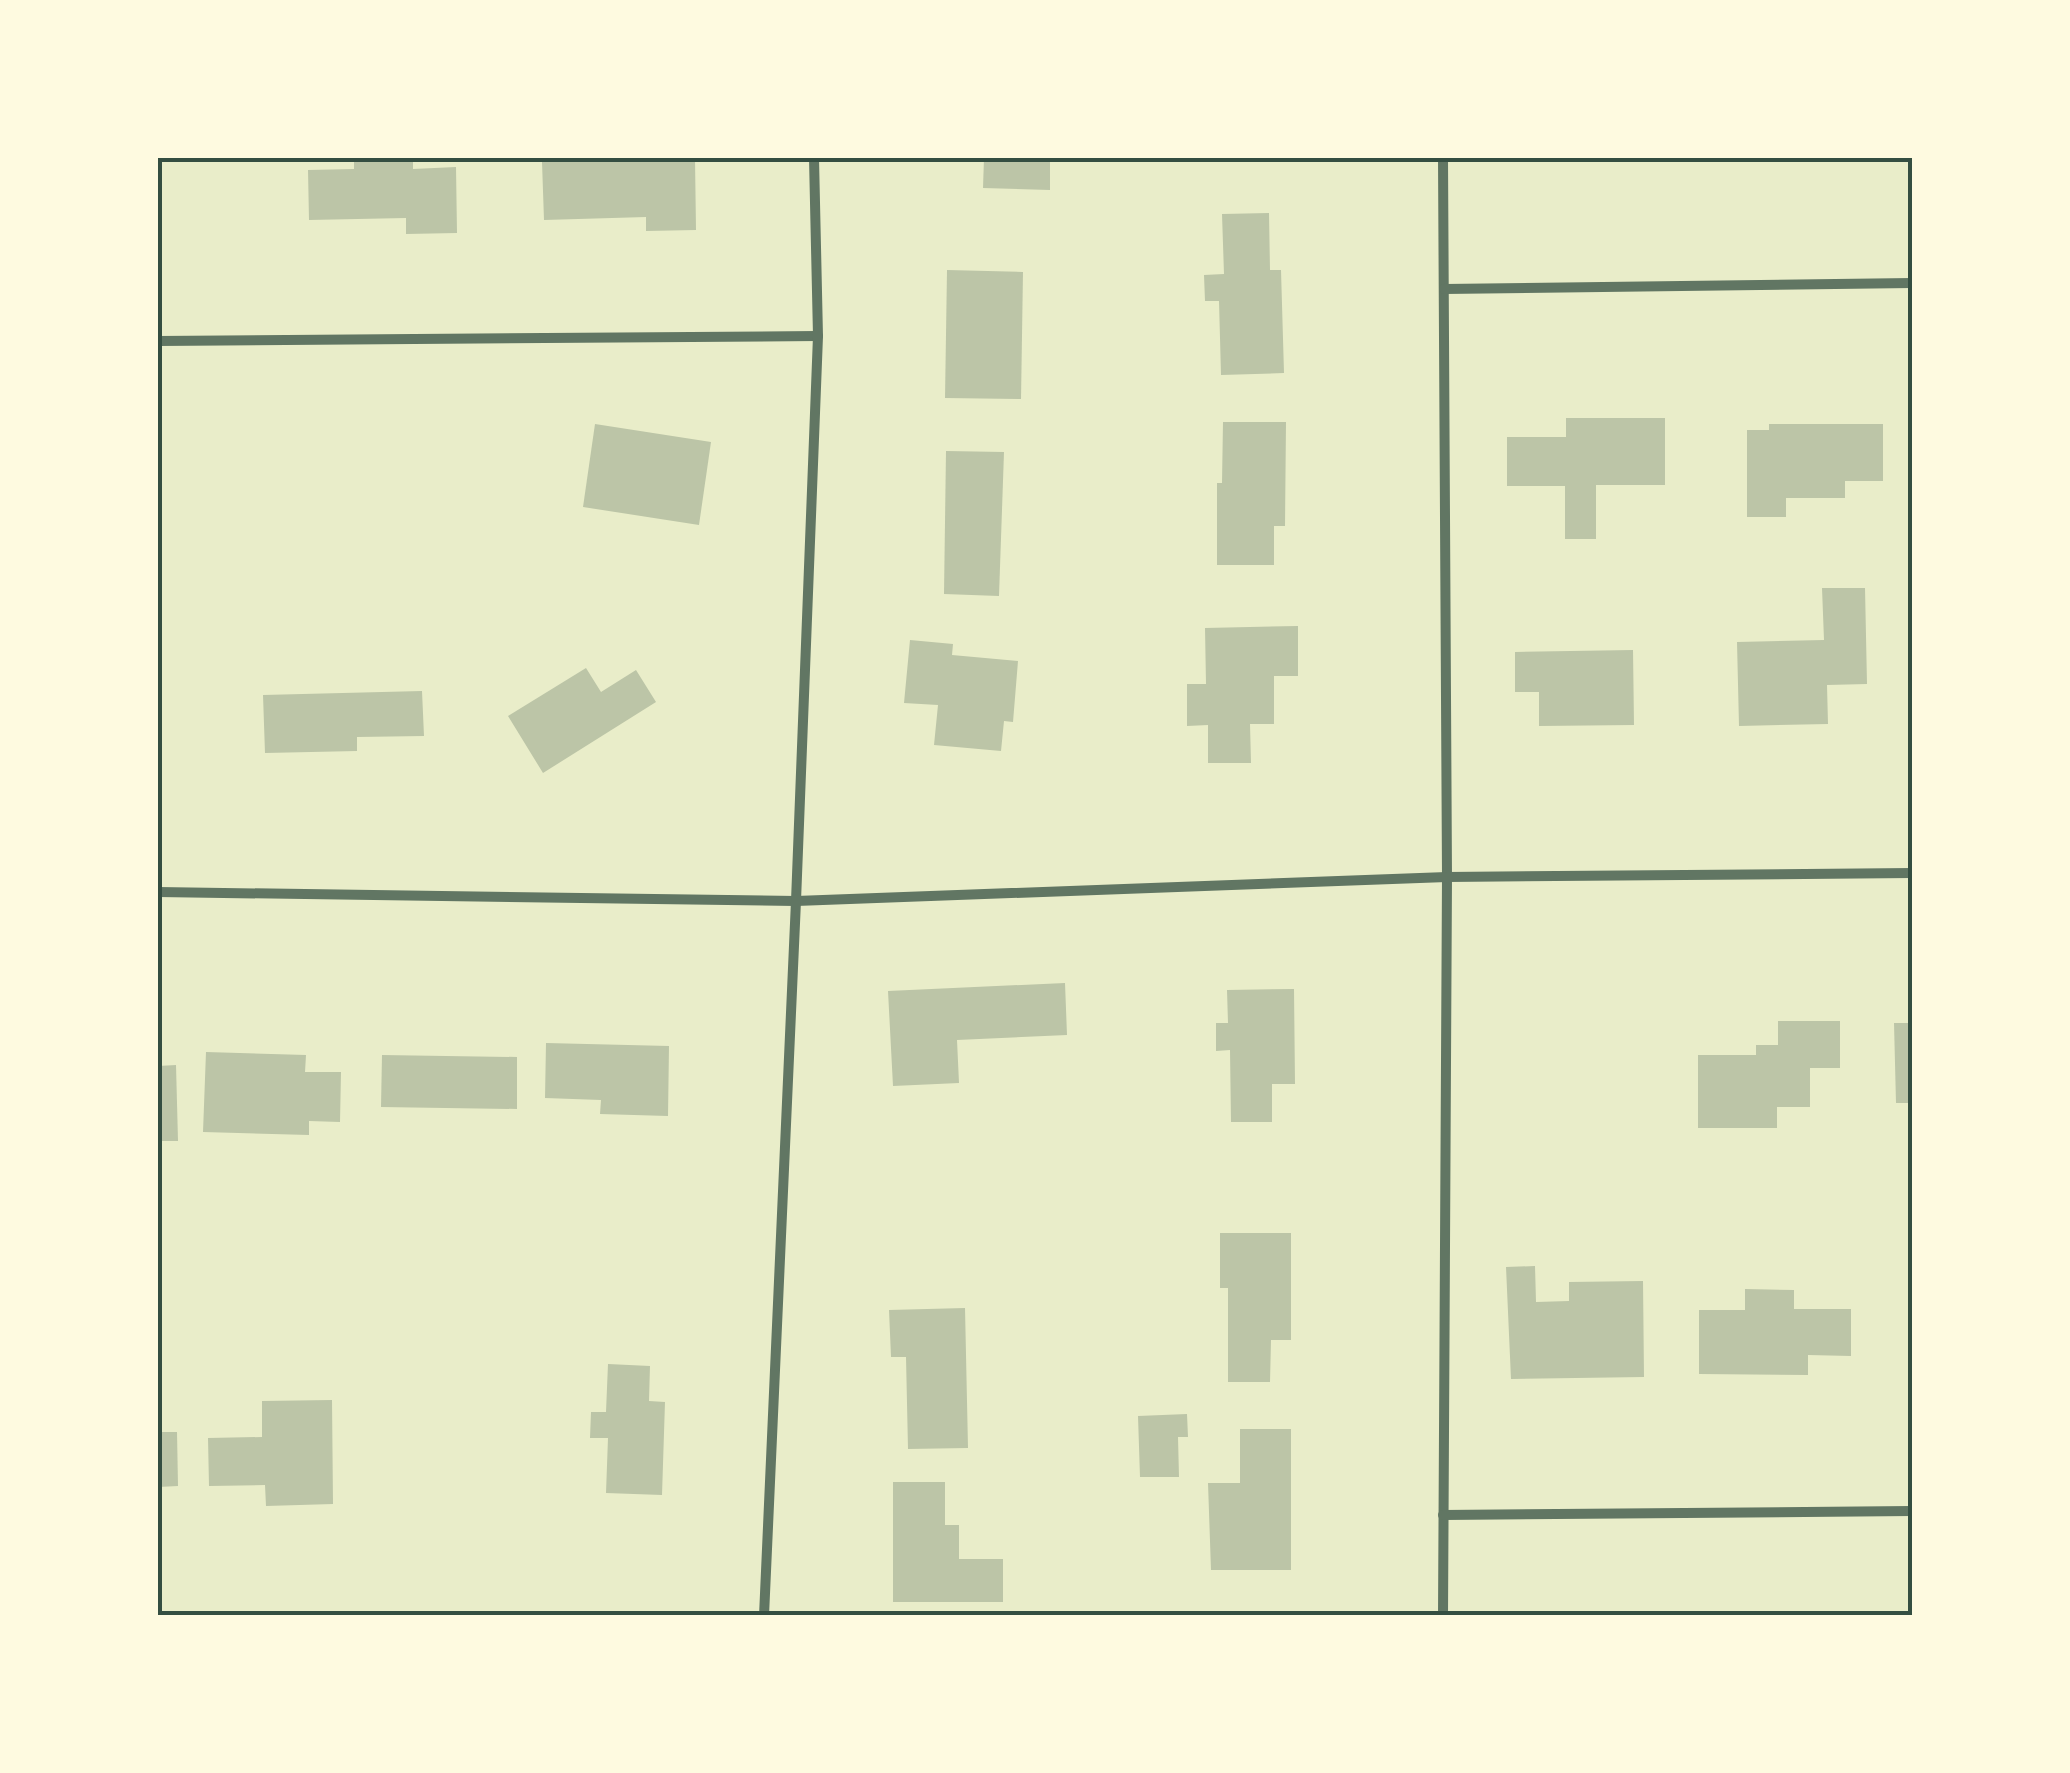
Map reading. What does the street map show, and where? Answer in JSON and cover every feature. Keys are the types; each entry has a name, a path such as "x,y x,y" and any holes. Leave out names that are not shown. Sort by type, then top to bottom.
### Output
{"street":[{"path":"764,1616 818,336 814,158"},
{"path":"1443,158 1447,877 1443,1616"},
{"path":"1444,289 1912,283"},
{"path":"158,342 818,336"},
{"path":"158,892 796,901 1447,877 1912,873"},
{"path":"1443,1515 1912,1511"}],"building":[{"path":"354,158 413,158 413,169 456,167 457,233 406,234 406,218 309,220 308,170 354,169"},
{"path":"984,158 1050,158 1050,190 983,188"},
{"path":"695,159 696,230 646,231 646,217 544,220 542,162"},
{"path":"1269,213 1270,270 1281,270 1284,373 1221,375 1219,301 1205,301 1204,275 1224,274 1222,214"},
{"path":"947,270 1023,272 1021,399 945,398"},
{"path":"1566,418 1665,418 1665,485 1596,485 1596,539 1565,539 1565,486 1507,486 1507,437 1566,437"},
{"path":"1223,422 1286,422 1285,526 1274,526 1274,565 1217,565 1217,483 1222,483"},
{"path":"595,424 711,442 699,525 583,507"},
{"path":"1769,424 1883,424 1883,481 1845,481 1845,498 1786,498 1786,517 1747,517 1747,430 1769,430"},
{"path":"946,451 1004,452 999,596 944,594"},
{"path":"1822,588 1865,588 1867,684 1827,685 1828,724 1739,726 1737,642 1824,640"},
{"path":"1298,626 1298,676 1274,676 1274,724 1250,724 1251,763 1208,763 1208,725 1187,726 1187,684 1206,684 1205,628"},
{"path":"910,640 953,644 952,655 1018,661 1013,722 1004,721 1001,751 934,745 938,705 904,703"},
{"path":"1633,650 1634,725 1539,726 1539,692 1515,692 1515,652"},
{"path":"586,668 601,692 636,670 656,702 543,773 508,716"},
{"path":"422,691 424,736 357,737 357,751 265,753 263,695"},
{"path":"1065,983 1067,1035 957,1040 959,1083 893,1086 888,991"},
{"path":"1294,989 1295,1084 1272,1084 1272,1122 1231,1122 1230,1050 1216,1051 1216,1023 1228,1023 1227,990"},
{"path":"1778,1021 1840,1021 1840,1068 1810,1068 1810,1107 1777,1107 1777,1128 1698,1128 1698,1055 1756,1055 1756,1045 1778,1045"},
{"path":"1894,1023 1912,1023 1912,1103 1896,1103"},
{"path":"546,1043 669,1046 668,1116 600,1114 601,1100 545,1098"},
{"path":"206,1052 306,1055 305,1072 341,1072 340,1122 309,1121 309,1135 203,1132"},
{"path":"382,1055 517,1057 517,1109 381,1107"},
{"path":"176,1065 178,1141 158,1141 158,1066"},
{"path":"1220,1233 1291,1233 1291,1340 1271,1340 1270,1382 1228,1382 1228,1288 1220,1288"},
{"path":"1535,1266 1536,1302 1569,1301 1569,1282 1643,1281 1644,1377 1511,1379 1506,1267"},
{"path":"1745,1289 1794,1290 1794,1309 1851,1309 1851,1356 1808,1355 1808,1375 1699,1374 1699,1310 1745,1310"},
{"path":"965,1308 968,1448 908,1449 906,1357 891,1357 889,1310"},
{"path":"608,1364 650,1366 649,1401 665,1402 662,1495 606,1493 608,1438 590,1438 591,1412 606,1412"},
{"path":"332,1400 333,1504 266,1506 265,1485 209,1486 208,1438 262,1437 262,1401"},
{"path":"1187,1414 1188,1437 1178,1437 1179,1477 1140,1477 1138,1416"},
{"path":"1240,1429 1291,1429 1291,1570 1211,1570 1208,1483 1240,1483"},
{"path":"158,1432 177,1432 178,1486 158,1487"},
{"path":"893,1482 945,1482 945,1525 959,1525 959,1559 1003,1559 1003,1602 893,1602"}]}
